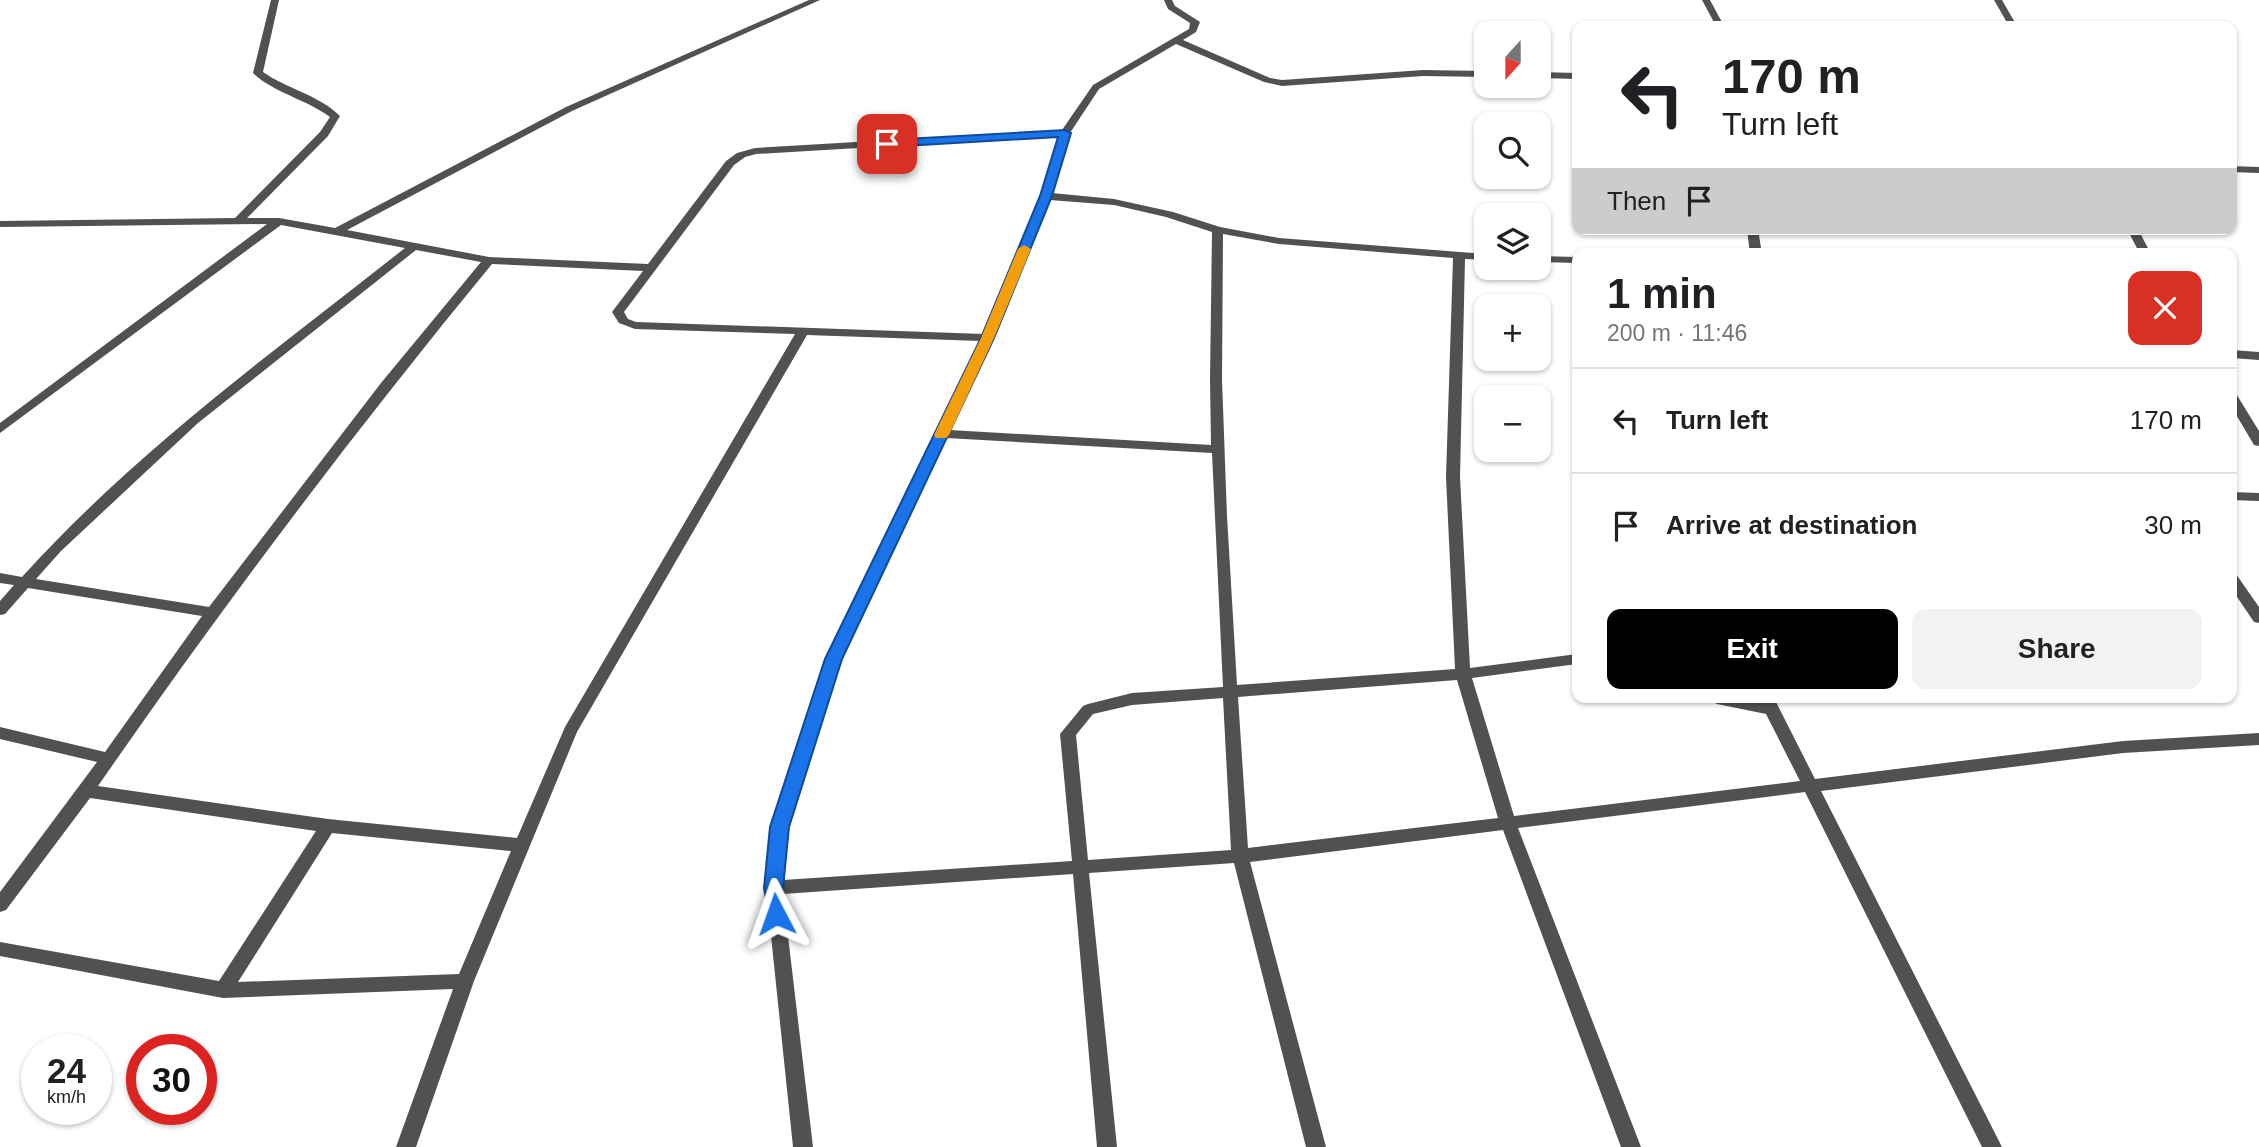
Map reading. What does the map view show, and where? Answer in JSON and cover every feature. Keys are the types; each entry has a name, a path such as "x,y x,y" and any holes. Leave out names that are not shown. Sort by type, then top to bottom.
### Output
{"street":[{"path":"238,221 324,134 335,116 325,108 270,83 258,73 275,0"},
{"path":"338,231 569,109 816,0"},
{"path":"803,1147 774,888 779,827 833,659 988,338 1046,196 1065,133 1096,87 1194,30 1195,22 1171,7 1168,0"},
{"path":"1706,0 1717,21"},
{"path":"1998,0 2011,21"},
{"path":"1178,41 1267,80 1282,83 1423,73 1474,74"},
{"path":"1551,75 1572,76"},
{"path":"988,338 635,325 623,321 618,312 730,163 748,153 1065,133"},
{"path":"2237,169 2259,170"},
{"path":"1046,196 1114,202 1168,214 1218,230 1279,241 1474,257"},
{"path":"0,429 279,221"},
{"path":"0,224 279,221 489,260 651,268"},
{"path":"1218,230 1218,449 1240,856 1316,1147"},
{"path":"0,610 57,548 194,420 413,247"},
{"path":"1459,256 1453,477 1462,674 1508,822 1631,1147"},
{"path":"1551,259 1572,260"},
{"path":"0,905 86,791 213,613 385,386 489,260"},
{"path":"406,1147 465,981 570,731 804,330"},
{"path":"2237,354 2259,356"},
{"path":"2237,407 2259,442"},
{"path":"942,434 1218,449"},
{"path":"2237,496 2259,497"},
{"path":"0,579 213,613"},
{"path":"2237,586 2259,618"},
{"path":"1107,1147 1068,734 1088,710 1132,699 1462,674 1572,660"},
{"path":"1768,704 1992,1147"},
{"path":"0,733 109,759"},
{"path":"774,888 1240,856 2123,747 2259,739"},
{"path":"86,791 328,826 520,845"},
{"path":"223,990 328,826"},
{"path":"0,949 223,990 465,981"}],"slow traffic":[{"path":"941,435 988,338 1024,249"}],"route":[{"path":"776,914 774,888 779,827 833,659 988,338 1046,196 1065,133 887,144"}]}
